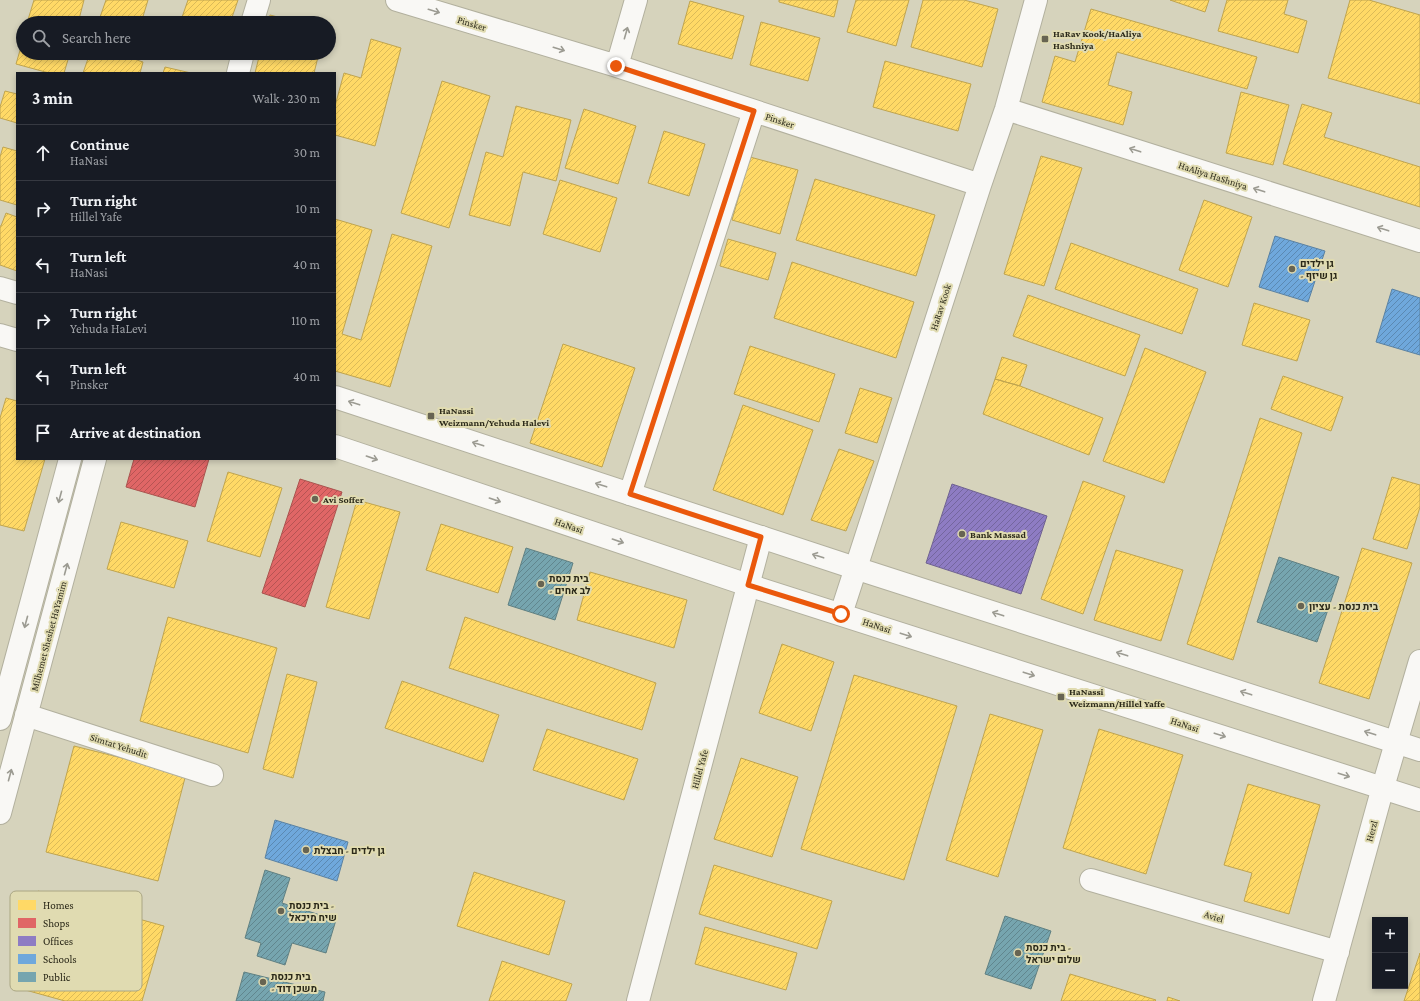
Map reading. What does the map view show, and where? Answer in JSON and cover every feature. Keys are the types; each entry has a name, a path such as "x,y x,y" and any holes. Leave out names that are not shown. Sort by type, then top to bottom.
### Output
{"street":[{"path":"254,16 259,0"},
{"name":"Pinsker","path":"397,0 616,66 980,185"},
{"path":"616,66 636,0"},
{"name":"HaRav Kook","path":"841,614 1006,109 1036,0"},
{"path":"238,72 241,60"},
{"name":"HaAliya HaShniya","path":"1006,109 1420,241"},
{"path":"630,494 754,111"},
{"path":"0,288 16,293"},
{"path":"0,335 16,340"},
{"path":"336,397 855,568 1420,750"},
{"name":"HaNasi","path":"336,446 748,585 1420,800"},
{"path":"0,719 70,460"},
{"name":"Milhemet Sheshet HaYamim","path":"0,813 95,460"},
{"name":"Hillel Yafe","path":"638,1001 761,537"},
{"name":"Herzl","path":"1324,1001 1420,661"},
{"name":"Simtat Yehudit","path":"26,715 212,775"},
{"name":"Aviel","path":"1091,880 1338,952"}],"building: Homes":[{"path":"34,0 84,0 80,16 29,16"},
{"path":"106,0 148,0 143,16 100,16"},
{"path":"188,0 238,0 232,16 182,16"},
{"path":"779,0 838,0 834,17 779,2"},
{"path":"856,0 909,0 896,46 847,32"},
{"path":"923,0 964,0 998,9 982,67 911,47"},
{"path":"1170,0 1209,0 1205,12"},
{"path":"1227,0 1288,0 1284,14 1307,21 1298,53 1218,31"},
{"path":"1350,0 1369,0 1420,15 1420,104 1328,78"},
{"path":"690,1 744,16 732,59 678,44"},
{"path":"1091,9 1257,57 1247,89 1117,52 1108,85 1132,92 1123,125 1042,102 1055,56 1075,62"},
{"path":"761,22 820,38 808,81 750,65"},
{"path":"371,39 401,48 375,146 336,135 336,102 344,73 361,78"},
{"path":"17,60 68,60 64,72 45,72 16,64"},
{"path":"88,60 137,60 143,62 140,72 83,72"},
{"path":"258,60 317,60 314,72 255,72"},
{"path":"885,61 971,84 958,131 873,107"},
{"path":"165,67 187,72 163,72"},
{"path":"442,81 490,96 449,228 401,213"},
{"path":"5,91 16,94 16,123 0,118 0,107"},
{"path":"1241,92 1289,105 1273,165 1226,153"},
{"path":"1302,104 1332,113 1324,137 1420,167 1420,207 1283,164"},
{"path":"516,106 571,120 556,181 523,172 510,226 469,215 486,152 503,157"},
{"path":"584,109 636,126 618,184 565,168"},
{"path":"664,131 705,144 689,196 648,183"},
{"path":"3,147 16,151 16,205 0,200 0,157"},
{"path":"1041,156 1082,168 1044,286 1004,274"},
{"path":"750,157 798,170 780,234 732,220"},
{"path":"815,179 935,215 916,276 796,240"},
{"path":"560,180 617,198 600,252 543,234"},
{"path":"1204,200 1252,217 1228,287 1179,270"},
{"path":"6,213 16,217 16,271 0,265 1,226"},
{"path":"336,219 372,230 342,334 361,340 392,234 432,246 390,387 336,371"},
{"path":"728,239 776,253 768,280 720,266"},
{"path":"1071,243 1198,289 1182,334 1055,289"},
{"path":"792,262 914,302 896,358 774,318"},
{"path":"1028,295 1140,335 1125,376 1013,336"},
{"path":"1254,303 1310,320 1297,361 1242,345"},
{"path":"563,344 635,368 602,467 530,443"},
{"path":"750,346 835,374 819,422 734,394"},
{"path":"1145,348 1206,372 1164,483 1103,461"},
{"path":"1002,357 1027,365 1020,386 995,379"},
{"path":"1283,376 1343,397 1331,431 1271,409"},
{"path":"995,379 1020,386 1103,418 1089,455 983,414"},
{"path":"860,388 892,398 877,443 845,433"},
{"path":"6,398 16,401 16,460 45,460 24,531 0,525 0,418"},
{"path":"743,405 813,430 783,515 713,490"},
{"path":"1260,418 1302,433 1233,660 1187,644"},
{"path":"839,449 874,461 846,531 811,520"},
{"path":"228,472 282,488 260,557 207,541"},
{"path":"1392,477 1420,485 1420,507 1407,549 1373,539"},
{"path":"1083,481 1125,496 1083,614 1041,599"},
{"path":"357,500 400,512 369,619 326,607"},
{"path":"121,522 188,541 174,588 107,569"},
{"path":"441,524 513,547 498,593 426,570"},
{"path":"1362,548 1412,563 1369,699 1319,683"},
{"path":"1116,550 1183,570 1161,641 1094,620"},
{"path":"590,572 687,600 674,648 577,620"},
{"path":"168,617 277,648 248,753 140,721"},
{"path":"465,617 656,683 642,730 449,668"},
{"path":"782,644 834,662 811,731 759,713"},
{"path":"287,674 317,682 293,778 263,769"},
{"path":"854,675 957,706 904,880 801,849"},
{"path":"402,681 499,715 483,762 385,728"},
{"path":"990,714 1043,730 998,877 946,860"},
{"path":"547,729 638,759 624,800 533,770"},
{"path":"1099,729 1183,755 1146,874 1063,848"},
{"path":"74,746 186,774 158,881 46,852"},
{"path":"741,758 798,777 772,857 714,839"},
{"path":"1248,784 1320,805 1289,914 1244,901 1252,873 1224,865"},
{"path":"714,865 832,901 817,949 699,914"},
{"path":"474,872 565,901 549,955 457,926"},
{"path":"142,920 164,926 142,1001 65,1001 29,991 142,991"},
{"path":"705,927 797,953 786,990 695,964"},
{"path":"1420,953 1420,1001 1404,1001"},
{"path":"502,961 572,984 566,1001 489,1001"},
{"path":"1070,974 1156,1000 1061,1001"},
{"path":"1168,997 1180,1001 1167,1001"}],"building: Shops":[{"path":"134,460 209,460 195,507 126,487"},
{"path":"300,479 342,492 305,607 262,593"}],"building: Offices":[{"path":"952,484 1047,516 1021,594 926,563"}],"building: Schools":[{"name":"גן ילדים - גן שיזף","path":"1275,236 1325,251 1308,302 1259,287"},
{"path":"1392,289 1420,298 1420,355 1376,342"},
{"name":"גן ילדים - חבצלת","path":"275,820 348,842 337,881 265,858"}],"building: Public":[{"name":"בית כנסת - לב אחים","path":"526,548 573,563 555,620 508,605"},
{"path":"1279,557 1339,577 1317,642 1257,622"},
{"name":"בית כנסת - שיח מיכאל","path":"265,870 290,878 282,903 336,920 326,953 292,943 285,965 257,956 261,943 245,938"},
{"name":"בית כנסת - שלום ישראל","path":"1005,916 1051,931 1031,989 985,974"},
{"name":"בית כנסת - משכן דוד","path":"244,972 325,992 323,1001 236,1001"}],"place":[{"name":"HaRav Kook/HaAliya HaShniya","path":"1045,39"},
{"name":"גן ילדים - גן שיזף","path":"1292,269"},
{"name":"HaNassi Weizmann/Yehuda Halevi","path":"431,416"},
{"name":"Avi Soffer","path":"315,499"},
{"name":"Bank Massad","path":"962,534"},
{"name":"בית כנסת - לב אחים","path":"541,584"},
{"name":"בית כנסת - עציון","path":"1301,606"},
{"name":"HaNassi Weizmann/Hillel Yaffe","path":"1061,697"},
{"name":"גן ילדים - חבצלת","path":"306,850"},
{"name":"בית כנסת - שיח מיכאל","path":"281,911"},
{"name":"בית כנסת - שלום ישראל","path":"1018,953"},
{"name":"בית כנסת - משכן דוד","path":"263,982"}],"route":[{"path":"616,66 754,111 630,494 761,537 748,585 841,614"}]}
